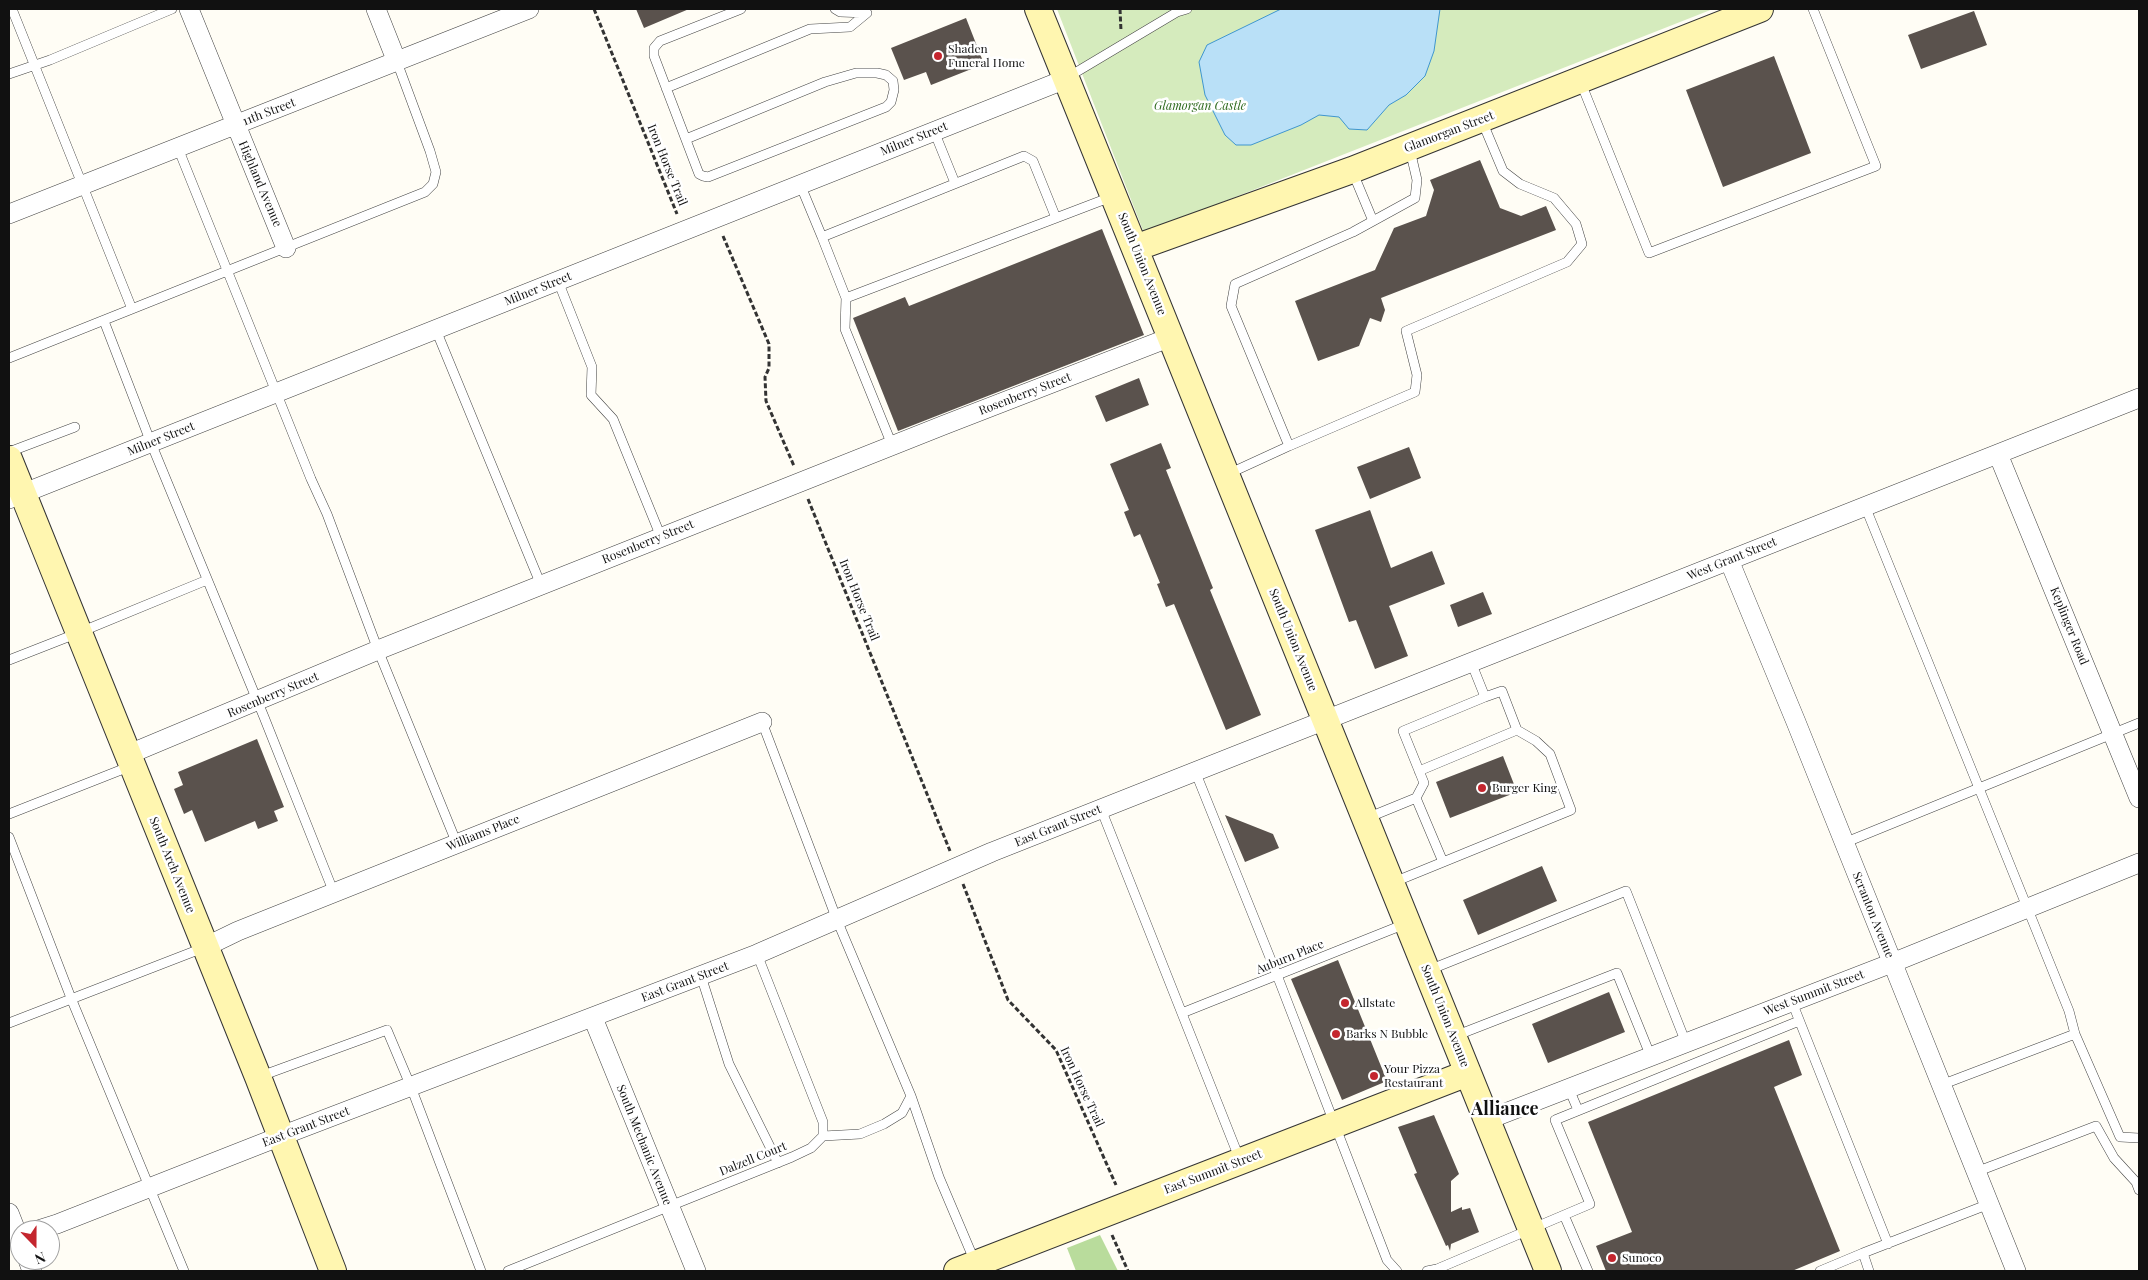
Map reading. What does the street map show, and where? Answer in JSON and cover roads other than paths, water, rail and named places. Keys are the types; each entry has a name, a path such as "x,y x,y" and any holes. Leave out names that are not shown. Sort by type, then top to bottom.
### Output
{"street":[{"name":"Highland Avenue","path":"189,9 286,248"},
{"path":"376,9 397,62"},
{"name":"11th Street","path":"9,214 529,9"},
{"name":"South Union Avenue","path":"1038,9 1548,1271"},
{"name":"Glamorgan Street","path":"1135,248 1352,170 1760,9"},
{"name":"Milner Street","path":"16,497 1066,78"},
{"name":"Rosenberry Street","path":"129,760 378,650 1172,337"},
{"name":"West Grant Street","path":"1325,719 2139,398"},
{"name":"Keplinger Road","path":"1998,454 2139,798"},
{"name":"South Arch Avenue","path":"9,459 16,497 78,634 258,1077 333,1271"},
{"name":"Scranton Avenue","path":"1729,560 2016,1271"},
{"name":"East Grant Street","path":"60,1223 757,954 956,868 1325,719"},
{"name":"Williams Place","path":"205,947 238,931 762,722"},
{"name":"West Summit Street","path":"1487,1120 1892,963 2139,863"},
{"name":"South Mechanic Avenue","path":"593,1018 696,1271"},
{"name":"East Summit Street","path":"970,1269 1468,1073"}],"lane":[{"path":"12,9 132,309"},
{"path":"9,74 172,9"},
{"path":"686,139 825,82 856,73 886,75 892,81 893,96 891,102 886,107 708,176 699,174 654,56 654,48 660,41 741,9"},
{"path":"835,9 840,12 867,13"},
{"path":"666,88 810,29 850,27 867,13 876,9"},
{"path":"1066,78 1177,12 1187,9"},
{"path":"1580,80 1649,254 1876,166 1814,9"},
{"path":"9,358 425,192 432,184 436,172 397,62"},
{"path":"1227,474 1415,392 1417,375 1406,331 1567,262 1582,244 1576,224 1554,198 1520,184 1503,171 1481,119"},
{"path":"934,131 955,183"},
{"path":"1288,446 1230,306 1235,284 1373,221 1415,198 1417,180 1409,147"},
{"path":"178,148 278,392 311,479 327,514 378,650 457,844"},
{"path":"822,237 1024,156 1032,161 1056,218"},
{"path":"1352,170 1373,221"},
{"path":"800,184 846,298 845,329 892,446"},
{"path":"846,298 1114,196"},
{"path":"558,281 592,367 591,395 614,419 661,538"},
{"path":"104,321 151,443 258,702 334,893"},
{"path":"436,330 541,585"},
{"path":"9,452 75,427"},
{"path":"1865,506 2026,909 2069,1011 2075,1034 2120,1137 2139,1138"},
{"path":"9,660 78,634 208,580"},
{"path":"1472,662 1485,698"},
{"path":"1365,818 1416,798 1424,783 1403,731 1502,691 1517,730 1536,741 1550,754 1571,810 1391,884"},
{"path":"762,722 837,920 911,1096 939,1176 966,1238 970,1269"},
{"path":"1844,843 2139,723"},
{"path":"1419,771 1517,730"},
{"path":"9,814 129,760"},
{"path":"1195,771 1278,975 1334,1126 1387,1260 1397,1271"},
{"path":"1416,798 1443,862"},
{"path":"1101,809 1241,1161"},
{"path":"9,838 71,998 184,1271"},
{"path":"1426,971 1626,891 1686,1043"},
{"name":"Auburn Place","path":"1182,1013 1407,924"},
{"path":"9,1023 205,947"},
{"path":"757,954 823,1122 823,1136 860,1134 884,1124 902,1114 911,1096"},
{"path":"1454,1037 1618,973 1651,1057"},
{"path":"701,976 729,1064 778,1163"},
{"path":"1792,1002 1888,1244"},
{"path":"1427,1271 1590,1204 1555,1120 1799,1021"},
{"path":"258,1077 388,1030 482,1271"},
{"path":"1941,1085 2075,1034"},
{"path":"1568,1089 1578,1110"},
{"path":"1976,1172 2096,1126 2114,1158 2136,1182 2139,1190"},
{"name":"Dalzell Court","path":"508,1271 778,1163 811,1148 823,1136"},
{"path":"1820,1271 1989,1204"},
{"path":"1564,1215 1588,1271"},
{"path":"1863,1253 1869,1271"}],"water":[{"path":"1281,9 1440,9 1434,51 1425,76 1406,95 1389,105 1367,130 1349,129 1339,117 1319,115 1301,125 1251,145 1236,145 1225,135 1205,95 1199,62 1207,45"}],"place":[{"name":"Shaden Funeral Home","path":"938,56"},
{"name":"Burger King","path":"1482,788"},
{"name":"Allstate","path":"1345,1003"},
{"name":"Barks N Bubble","path":"1336,1034"},
{"name":"Your Pizza Restaurant","path":"1374,1076"},
{"name":"Sunoco","path":"1612,1258"}],"district":[{"name":"Alliance","path":"1505,1109"}],"park label":[{"name":"Glamorgan Castle","path":"1200,106"}]}
